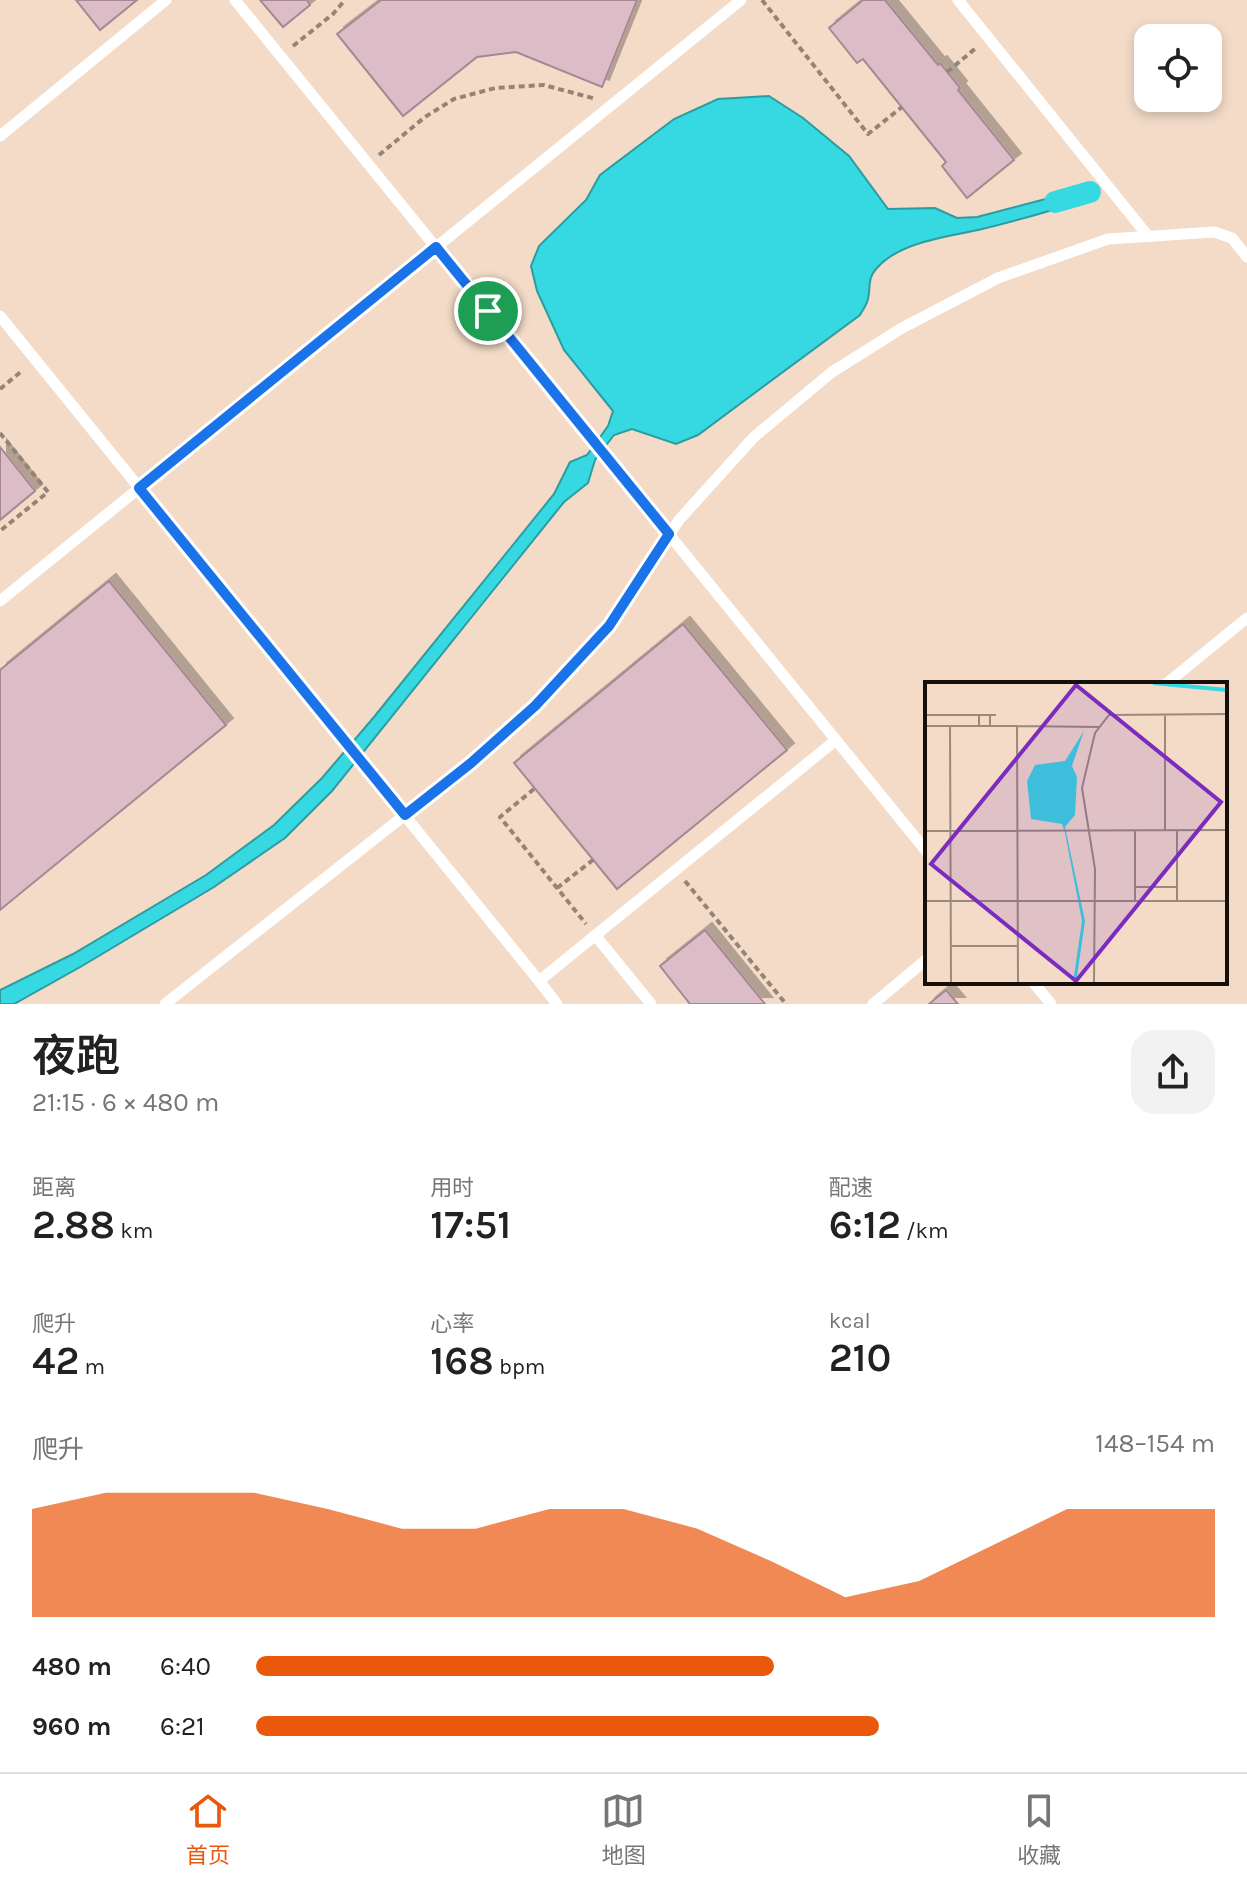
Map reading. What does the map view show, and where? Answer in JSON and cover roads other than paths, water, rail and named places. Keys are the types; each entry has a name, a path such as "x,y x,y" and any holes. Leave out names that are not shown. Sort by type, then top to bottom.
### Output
{"lane":[{"path":"0,136 166,0"},
{"path":"235,0 925,850"},
{"path":"0,601 741,0"},
{"path":"958,0 1148,236"},
{"path":"165,1004 471,763 535,706 609,626 679,520 754,437 832,372 902,328 998,278 1108,239 1214,232 1232,238 1247,257"},
{"path":"0,316 557,1004"},
{"path":"1168,682 1247,618"},
{"path":"539,981 836,740"},
{"path":"595,935 651,1004"},
{"path":"873,1004 925,961"},
{"path":"1035,984 1051,1004"}],"water":[{"path":"769,96 803,118 849,156 888,209 935,208 957,218 977,217 1080,190 1086,201 924,242 897,252 873,273 867,301 860,315 698,435 676,444 632,429 614,435 595,460 588,483 564,502 332,791 285,838 214,887 82,966 14,1004 0,1004 0,990 73,954 206,875 274,825 322,778 374,717 554,494 570,462 587,455 608,426 613,411 564,350 537,291 531,266 539,246 586,200 600,175 674,119 718,99"}],"waterway":[{"path":"1055,202 1090,192"}]}
